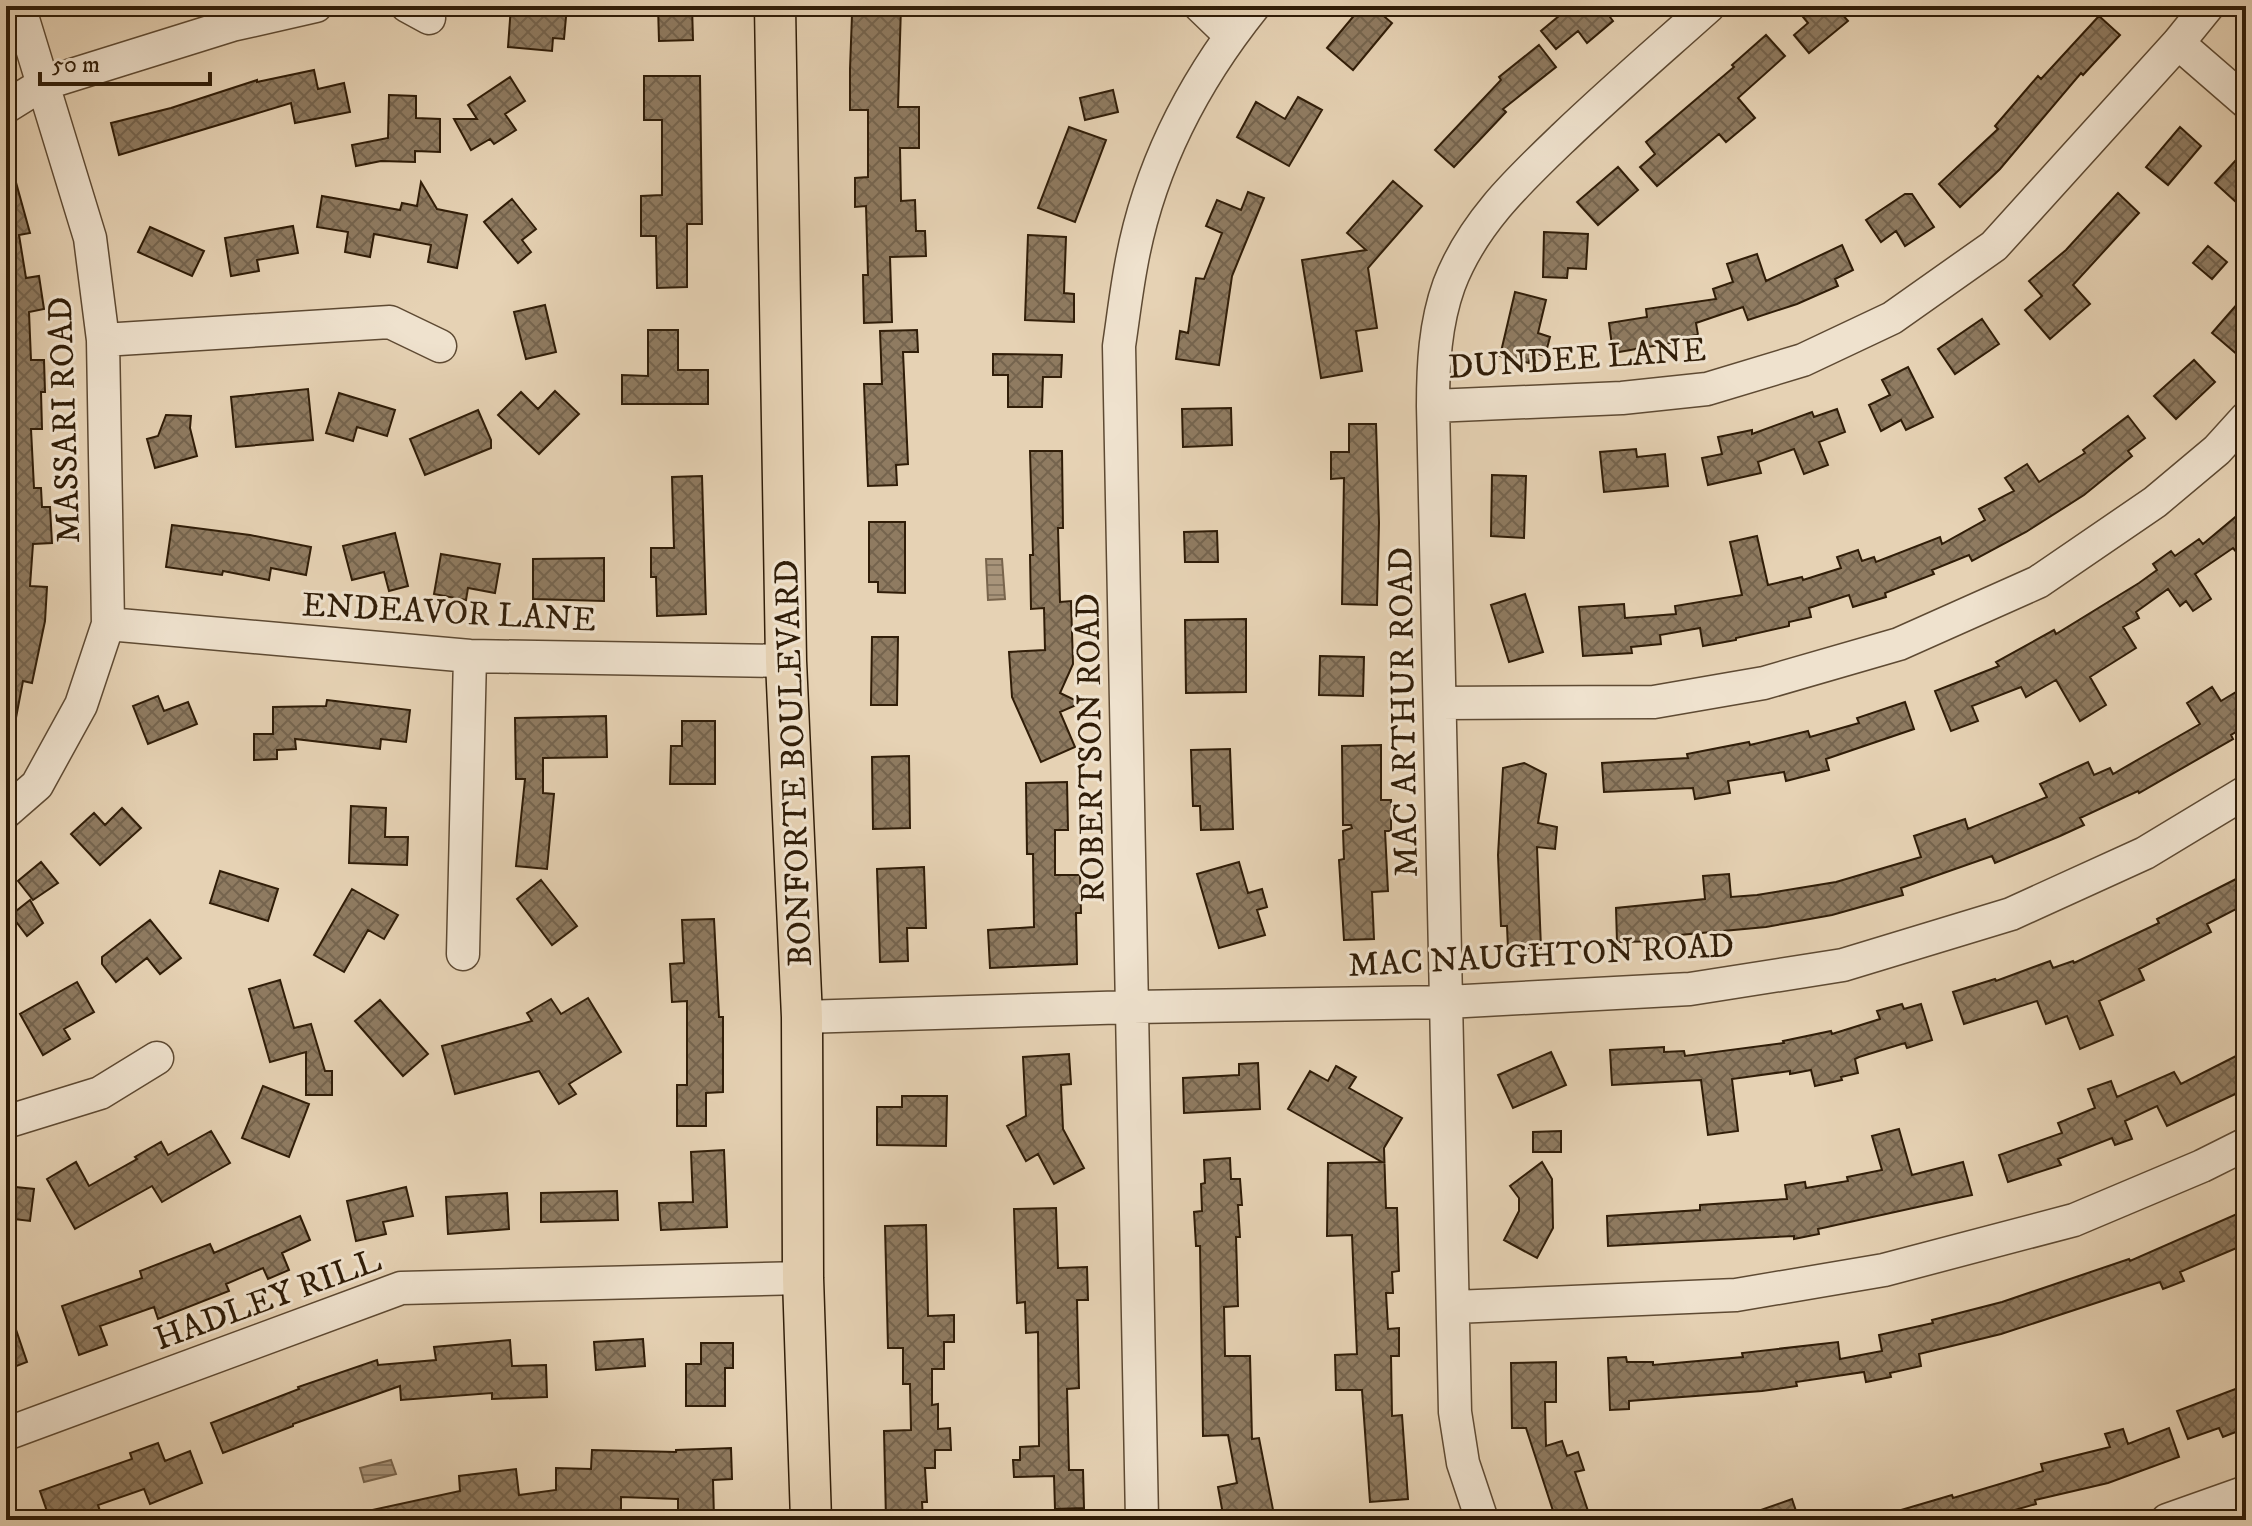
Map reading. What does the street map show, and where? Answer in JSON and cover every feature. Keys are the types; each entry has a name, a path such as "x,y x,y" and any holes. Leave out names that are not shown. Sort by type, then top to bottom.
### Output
{"main road":[{"name":"BONFORTE BOULEVARD","path":"775,6 786,661 802,1017 803,1278 811,1520"}],"street":[{"name":"MASSARI ROAD","path":"6,812 37,785 74,718 108,624 103,340 90,238 19,6"},
{"path":"6,107 43,84 232,25 316,6"},
{"path":"1200,6 1230,35"},
{"name":"ROBERTSON ROAD","path":"1142,1520 1119,346 1131,264 1154,179 1197,86 1230,35 1254,6"},
{"name":"MAC ARTHUR ROAD","path":"1482,1520 1463,1463 1455,1412 1433,406 1433,368 1442,306 1469,243 1501,198 1709,6"},
{"name":"DUNDEE LANE","path":"1433,406 1622,398 1707,389 1803,360 1892,318 1994,246 2208,6"},
{"path":"2178,43 2246,102"},
{"path":"103,340 390,322 440,346"},
{"path":"1440,703 1654,702 1764,683 1899,644 2038,582 2155,502 2217,450 2246,418"},
{"name":"ENDEAVOR LANE","path":"108,624 470,656 786,661"},
{"path":"463,954 470,656"},
{"name":"MAC NAUGHTON ROAD","path":"802,1017 1447,1002 1690,989 1843,965 2011,914 2145,853 2246,792"},
{"path":"6,1122 100,1093 157,1058"},
{"path":"1454,1307 1736,1295 1884,1270 2074,1220 2246,1144"},
{"name":"HADLEY RILL","path":"6,1434 401,1288 803,1278"},
{"path":"2167,1520 2246,1492"}],"shaded area":[{"path":"986,559 1002,559 1005,599 988,600"},
{"path":"391,1460 396,1474 364,1482 360,1468"}],"building":[{"path":"511,6 567,6 564,39 553,38 552,51 508,47"},
{"path":"658,6 692,6 693,40 659,41"},
{"path":"863,6 901,6 898,107 919,107 919,148 900,148 901,201 915,200 916,231 925,231 926,256 890,257 892,322 864,323 863,275 868,275 866,206 855,207 855,178 868,177 868,110 850,110 852,15 863,15"},
{"path":"1362,6 1372,6 1392,23 1353,70 1327,48"},
{"path":"1571,6 1623,6 1610,17 1613,21 1587,43 1578,31 1556,49 1541,31"},
{"path":"1794,6 1835,6 1848,21 1809,53 1794,35 1808,23"},
{"path":"2099,16 2120,35 2083,75 2081,73 2000,169 1960,207 1939,184 1998,129 1995,126 2038,76 2041,79"},
{"path":"1766,35 1785,56 1738,98 1755,118 1726,142 1719,134 1657,186 1640,167 1655,154 1646,142 1734,67 1732,65"},
{"path":"1539,45 1556,67 1503,109 1506,112 1454,167 1435,150 1501,80 1499,77"},
{"path":"314,70 318,89 344,83 350,112 295,123 291,103 119,155 111,123 171,108 257,80"},
{"path":"644,76 700,76 702,224 687,224 687,287 657,288 656,236 641,236 641,196 662,195 662,120 644,120"},
{"path":"510,77 525,101 505,114 516,130 494,144 490,139 471,150 454,119 477,119 468,105"},
{"path":"1113,90 1118,112 1085,120 1080,98"},
{"path":"389,95 416,96 416,118 440,119 440,152 415,151 415,162 381,161 356,166 352,145 388,138"},
{"path":"1298,97 1322,110 1289,166 1237,137 1256,102 1285,119"},
{"path":"1069,127 1106,140 1075,222 1038,208"},
{"path":"2180,127 2201,146 2168,185 2146,167"},
{"path":"2237,159 2246,167 2246,191 2236,202 2215,183"},
{"path":"1618,167 1638,190 1598,225 1577,202"},
{"path":"6,168 12,168 30,233 19,235 26,278 39,276 44,309 29,312 31,360 44,360 45,392 41,392 42,429 31,429 34,488 41,488 42,507 50,507 52,543 33,544 30,586 47,587 45,621 32,683 23,681 15,723 6,723 6,490 9,490 6,431"},
{"path":"1393,181 1422,206 1368,268 1377,328 1356,331 1362,371 1321,378 1302,260 1366,250 1347,233"},
{"path":"421,182 437,209 467,215 457,268 428,262 431,245 374,234 370,257 345,252 348,232 317,227 322,196 400,210 402,203 417,206"},
{"path":"1248,192 1264,198 1232,276 1219,365 1176,359 1180,331 1188,333 1196,278 1204,279 1222,233 1206,226 1217,200 1241,210"},
{"path":"2118,193 2139,213 2073,285 2090,304 2050,339 2025,310 2042,296 2029,281 2066,250"},
{"path":"1905,194 1912,194 1934,227 1905,246 1896,231 1881,242 1866,220"},
{"path":"512,199 536,229 522,240 531,252 518,263 484,222"},
{"path":"293,226 298,253 257,260 259,271 231,276 225,238"},
{"path":"150,227 204,251 192,276 138,252"},
{"path":"1544,232 1588,234 1586,269 1568,268 1567,278 1543,277"},
{"path":"1028,235 1066,237 1064,293 1074,294 1074,322 1025,320"},
{"path":"1842,245 1853,270 1835,279 1838,286 1748,320 1743,307 1696,323 1698,335 1613,353 1609,323 1647,317 1646,309 1716,299 1713,289 1733,282 1727,264 1757,254 1766,281"},
{"path":"2208,246 2227,262 2212,279 2193,263"},
{"path":"1515,292 1546,300 1538,333 1550,337 1545,356 1531,352 1529,363 1500,356"},
{"path":"2246,294 2246,362 2212,333"},
{"path":"545,305 556,352 526,359 514,312"},
{"path":"1982,319 1999,344 1955,374 1938,349"},
{"path":"648,330 678,330 678,370 708,370 708,404 622,404 622,375 648,376"},
{"path":"917,330 918,352 903,352 908,464 896,465 897,485 868,486 864,384 882,384 880,331"},
{"path":"993,354 1062,355 1061,377 1043,377 1042,407 1008,407 1008,375 993,375"},
{"path":"2194,360 2215,382 2176,419 2154,396"},
{"path":"1908,367 1933,417 1906,430 1901,420 1881,431 1869,405 1890,395 1882,380"},
{"path":"308,389 313,440 236,447 231,397"},
{"path":"555,391 579,414 539,454 498,415 521,392 538,409"},
{"path":"339,393 395,410 387,436 357,427 353,441 326,433"},
{"path":"1231,408 1232,445 1183,447 1182,409"},
{"path":"1837,409 1845,432 1819,442 1828,465 1804,474 1794,449 1758,462 1761,473 1708,485 1702,458 1722,454 1718,437 1752,430 1752,434 1812,412 1814,417"},
{"path":"478,410 491,440 491,448 425,475 410,439"},
{"path":"166,415 191,416 190,428 197,456 155,468 147,439 158,436"},
{"path":"2128,416 2145,438 2128,451 2132,456 2084,495 2026,532 1972,561 1969,555 1932,570 1934,574 1885,593 1886,597 1853,607 1849,595 1809,608 1811,617 1736,640 1703,646 1700,628 1660,635 1661,644 1631,647 1632,653 1583,656 1579,607 1624,604 1625,618 1676,614 1675,606 1742,595 1730,542 1757,536 1768,585 1802,577 1803,580 1841,568 1837,557 1858,550 1862,561 1874,557 1876,562 1940,537 1942,544 1985,520 1979,509 2014,491 2005,478 2027,464 2039,482 2085,453 2083,450"},
{"path":"1349,424 1376,424 1379,523 1377,605 1342,604 1344,478 1331,479 1331,452 1349,452"},
{"path":"1636,449 1637,457 1665,454 1668,486 1604,492 1600,452"},
{"path":"1030,451 1062,451 1063,528 1058,528 1060,602 1071,601 1073,664 1060,693 1081,703 1060,712 1075,747 1041,762 1012,697 1009,652 1045,650 1044,608 1031,609"},
{"path":"1492,475 1526,476 1524,538 1491,536"},
{"path":"702,476 706,614 657,616 656,577 651,577 651,548 674,548 672,477"},
{"path":"2246,508 2246,564 2233,548 2195,574 2211,599 2193,611 2186,601 2180,606 2168,589 2136,612 2139,618 2123,627 2136,648 2090,677 2106,705 2080,721 2056,680 2026,697 2021,687 1972,706 1978,721 1951,731 1935,691 1999,666 1996,662 2054,630 2056,634 2139,583 2157,570 2153,564 2171,551 2175,556 2199,539 2203,544"},
{"path":"869,522 905,522 905,593 878,592 878,582 869,582"},
{"path":"172,525 311,547 306,575 271,568 269,580 223,571 222,575 166,567"},
{"path":"1217,531 1218,562 1185,562 1184,532"},
{"path":"395,533 408,586 389,591 384,572 352,580 343,546"},
{"path":"441,554 500,564 495,593 468,588 466,600 434,594"},
{"path":"604,558 604,601 533,599 533,559"},
{"path":"1525,594 1543,652 1509,662 1491,605"},
{"path":"1246,619 1246,692 1186,693 1185,620"},
{"path":"872,637 898,637 897,705 871,705"},
{"path":"1320,656 1364,657 1363,696 1319,695"},
{"path":"2246,686 2246,726 2231,735 2233,739 2139,793 2080,818 2084,825 1995,863 1992,856 1901,888 1903,895 1832,915 1766,927 1669,936 1669,941 1617,942 1616,908 1705,899 1703,876 1729,874 1731,897 1757,895 1836,882 1921,857 1914,836 1965,819 1968,829 2047,797 2040,784 2088,762 2094,775 2110,768 2113,774 2200,724 2187,703 2212,687 2221,701"},
{"path":"158,696 164,711 188,702 197,724 148,744 133,706"},
{"path":"327,700 410,710 406,742 381,739 380,749 295,739 296,749 277,750 277,759 254,760 254,734 273,734 273,707 326,706"},
{"path":"1905,702 1914,729 1826,759 1829,770 1786,781 1784,772 1728,781 1730,793 1695,799 1693,788 1604,792 1602,763 1688,758 1687,754 1749,742 1750,745 1808,731 1810,737 1859,723 1857,718"},
{"path":"606,716 607,757 543,758 543,793 554,794 547,869 516,866 525,779 516,779 515,718"},
{"path":"682,721 715,721 715,784 670,784 671,746 682,746"},
{"path":"1381,745 1381,800 1391,800 1391,831 1385,831 1388,891 1372,892 1374,939 1344,940 1339,860 1344,859 1343,831 1352,828 1351,825 1343,825 1342,746"},
{"path":"1230,749 1233,829 1201,830 1200,806 1193,806 1191,750"},
{"path":"909,756 910,828 873,829 872,757"},
{"path":"1524,763 1546,774 1538,823 1557,827 1555,849 1537,847 1541,948 1508,949 1507,926 1501,926 1498,855 1503,768"},
{"path":"1067,782 1068,830 1055,830 1055,875 1080,875 1081,913 1076,913 1077,964 990,968 988,930 1034,927 1033,854 1027,854 1026,783"},
{"path":"351,806 386,808 385,837 408,837 407,865 349,863"},
{"path":"122,808 141,828 100,865 71,834 94,813 105,825"},
{"path":"41,862 58,883 33,900 18,881"},
{"path":"1239,862 1248,893 1262,889 1267,907 1257,910 1265,935 1219,948 1197,874"},
{"path":"924,867 926,928 907,928 908,961 880,962 877,869"},
{"path":"220,871 278,889 268,921 210,903"},
{"path":"2246,874 2246,904 2207,924 2211,932 2139,969 2144,980 2099,1001 2113,1035 2080,1049 2067,1016 2046,1024 2037,1001 1964,1024 1953,992 1996,981 2050,961 2053,968 2074,963 2159,923 2157,919"},
{"path":"541,880 577,926 552,945 517,899"},
{"path":"352,889 398,915 384,939 368,930 344,972 314,955"},
{"path":"30,900 43,923 27,936 11,915"},
{"path":"714,919 719,1017 723,1017 723,1092 706,1093 706,1126 677,1126 677,1085 687,1085 687,1001 672,1002 670,964 684,963 682,920"},
{"path":"150,920 181,958 160,974 147,958 116,982 102,964 102,957"},
{"path":"280,980 294,1028 311,1024 325,1071 332,1071 332,1095 306,1095 306,1052 270,1062 249,989"},
{"path":"77,982 94,1012 64,1029 70,1039 43,1055 20,1014"},
{"path":"588,998 621,1052 569,1084 576,1094 559,1104 539,1071 455,1094 442,1046 532,1021 527,1013 551,999 561,1014"},
{"path":"380,1000 428,1054 403,1076 355,1021"},
{"path":"1902,1004 1904,1009 1921,1004 1932,1040 1907,1048 1905,1043 1859,1057 1855,1059 1858,1073 1815,1086 1811,1070 1732,1079 1738,1131 1708,1135 1701,1080 1612,1085 1610,1050 1664,1047 1664,1052 1684,1051 1685,1056 1784,1043 1831,1031 1832,1034 1880,1019 1877,1011"},
{"path":"2246,1051 2246,1089 2167,1126 2157,1106 2125,1121 2132,1139 2115,1145 2112,1138 2058,1159 2061,1165 2008,1182 1999,1155 2062,1133 2058,1123 2095,1108 2088,1089 2111,1081 2117,1097 2174,1072 2181,1084"},
{"path":"1551,1052 1566,1085 1513,1108 1498,1075"},
{"path":"1069,1054 1071,1084 1061,1085 1063,1129 1084,1168 1054,1184 1038,1154 1026,1161 1007,1126 1026,1116 1023,1057"},
{"path":"1258,1063 1260,1109 1184,1113 1183,1078 1239,1075 1239,1064"},
{"path":"1336,1066 1356,1077 1349,1088 1402,1118 1384,1148 1386,1208 1397,1208 1399,1271 1392,1272 1393,1293 1386,1293 1388,1329 1399,1328 1399,1356 1391,1356 1392,1416 1402,1415 1408,1499 1370,1502 1362,1390 1336,1390 1335,1355 1357,1354 1352,1235 1327,1236 1328,1163 1382,1162 1288,1109 1310,1071 1328,1081"},
{"path":"263,1086 309,1104 289,1157 242,1138"},
{"path":"902,1096 947,1096 946,1146 877,1145 877,1107 902,1107"},
{"path":"1899,1129 1912,1175 1963,1162 1972,1195 1818,1229 1819,1234 1794,1239 1794,1236 1608,1246 1607,1216 1700,1210 1700,1205 1787,1199 1785,1185 1805,1182 1806,1188 1848,1181 1847,1177 1882,1170 1872,1136"},
{"path":"211,1131 230,1163 162,1202 152,1186 75,1229 47,1179 76,1162 89,1186 161,1142 168,1155"},
{"path":"1561,1131 1561,1152 1533,1152 1533,1132"},
{"path":"724,1150 727,1227 661,1230 659,1203 693,1202 691,1152"},
{"path":"1230,1158 1231,1179 1240,1179 1242,1205 1238,1205 1240,1237 1236,1237 1238,1306 1224,1307 1225,1356 1250,1356 1252,1439 1259,1438 1275,1520 1224,1520 1218,1487 1237,1483 1228,1435 1203,1436 1200,1246 1196,1246 1194,1212 1202,1211 1204,1160"},
{"path":"1542,1162 1552,1179 1553,1228 1537,1258 1504,1240 1519,1211 1519,1198 1510,1186"},
{"path":"6,1186 34,1189 30,1221 6,1218"},
{"path":"406,1187 413,1216 383,1222 386,1234 356,1241 347,1201"},
{"path":"617,1191 618,1220 541,1222 541,1193"},
{"path":"507,1193 509,1229 448,1234 446,1197"},
{"path":"1056,1208 1058,1268 1087,1267 1088,1300 1077,1300 1079,1388 1067,1389 1069,1470 1083,1470 1084,1508 1055,1509 1054,1476 1014,1477 1013,1460 1020,1460 1020,1447 1039,1446 1038,1332 1026,1333 1025,1302 1017,1303 1014,1209"},
{"path":"2246,1210 2246,1244 2180,1272 2184,1281 2163,1289 2160,1282 2001,1334 1919,1354 1921,1366 1890,1373 1891,1377 1866,1382 1864,1372 1796,1382 1797,1386 1762,1391 1629,1401 1629,1409 1610,1410 1608,1358 1626,1357 1627,1362 1653,1362 1653,1365 1743,1357 1742,1353 1838,1342 1840,1359 1882,1351 1879,1335 1933,1323 1932,1320 2002,1302 2130,1261"},
{"path":"300,1216 310,1240 282,1253 289,1270 268,1279 263,1268 226,1284 229,1291 158,1319 154,1307 100,1326 107,1345 79,1355 62,1306 142,1278 140,1271 210,1244 214,1253"},
{"path":"926,1225 928,1316 954,1315 954,1342 944,1342 944,1369 932,1369 932,1405 938,1404 938,1429 950,1428 951,1450 935,1450 935,1468 925,1468 927,1502 922,1502 923,1520 886,1520 884,1431 911,1430 910,1384 903,1384 903,1348 888,1348 885,1226"},
{"path":"9,1309 27,1362 6,1370 6,1310"},
{"path":"643,1339 645,1366 596,1370 594,1342"},
{"path":"510,1340 512,1366 546,1365 547,1397 492,1399 492,1393 401,1400 400,1386 223,1453 211,1423 298,1387 377,1360 378,1365 436,1360 434,1347"},
{"path":"701,1343 733,1343 733,1368 725,1368 725,1406 686,1406 686,1364 701,1364"},
{"path":"1556,1362 1556,1402 1545,1402 1546,1446 1562,1441 1567,1456 1578,1452 1584,1470 1575,1472 1591,1520 1556,1520 1526,1428 1512,1428 1511,1363"},
{"path":"2246,1385 2246,1428 2223,1437 2219,1428 2188,1439 2177,1411"},
{"path":"2169,1428 2179,1457 2108,1483 2035,1500 2036,1504 1980,1520 1884,1520 1884,1515 2043,1471 2041,1464 2110,1447 2105,1434 2123,1429 2128,1444"},
{"path":"158,1443 165,1461 190,1451 202,1483 150,1504 144,1489 98,1505 103,1520 80,1520 77,1512 50,1520 40,1491 132,1459 130,1453"},
{"path":"731,1448 732,1479 713,1480 714,1518 678,1519 678,1499 621,1497 621,1514 536,1512 537,1520 517,1520 516,1513 457,1520 364,1520 363,1512 460,1491 459,1476 516,1469 519,1495 556,1490 556,1468 591,1469 592,1450 676,1452"},
{"path":"1792,1499 1799,1520 1741,1520 1741,1517"}]}
